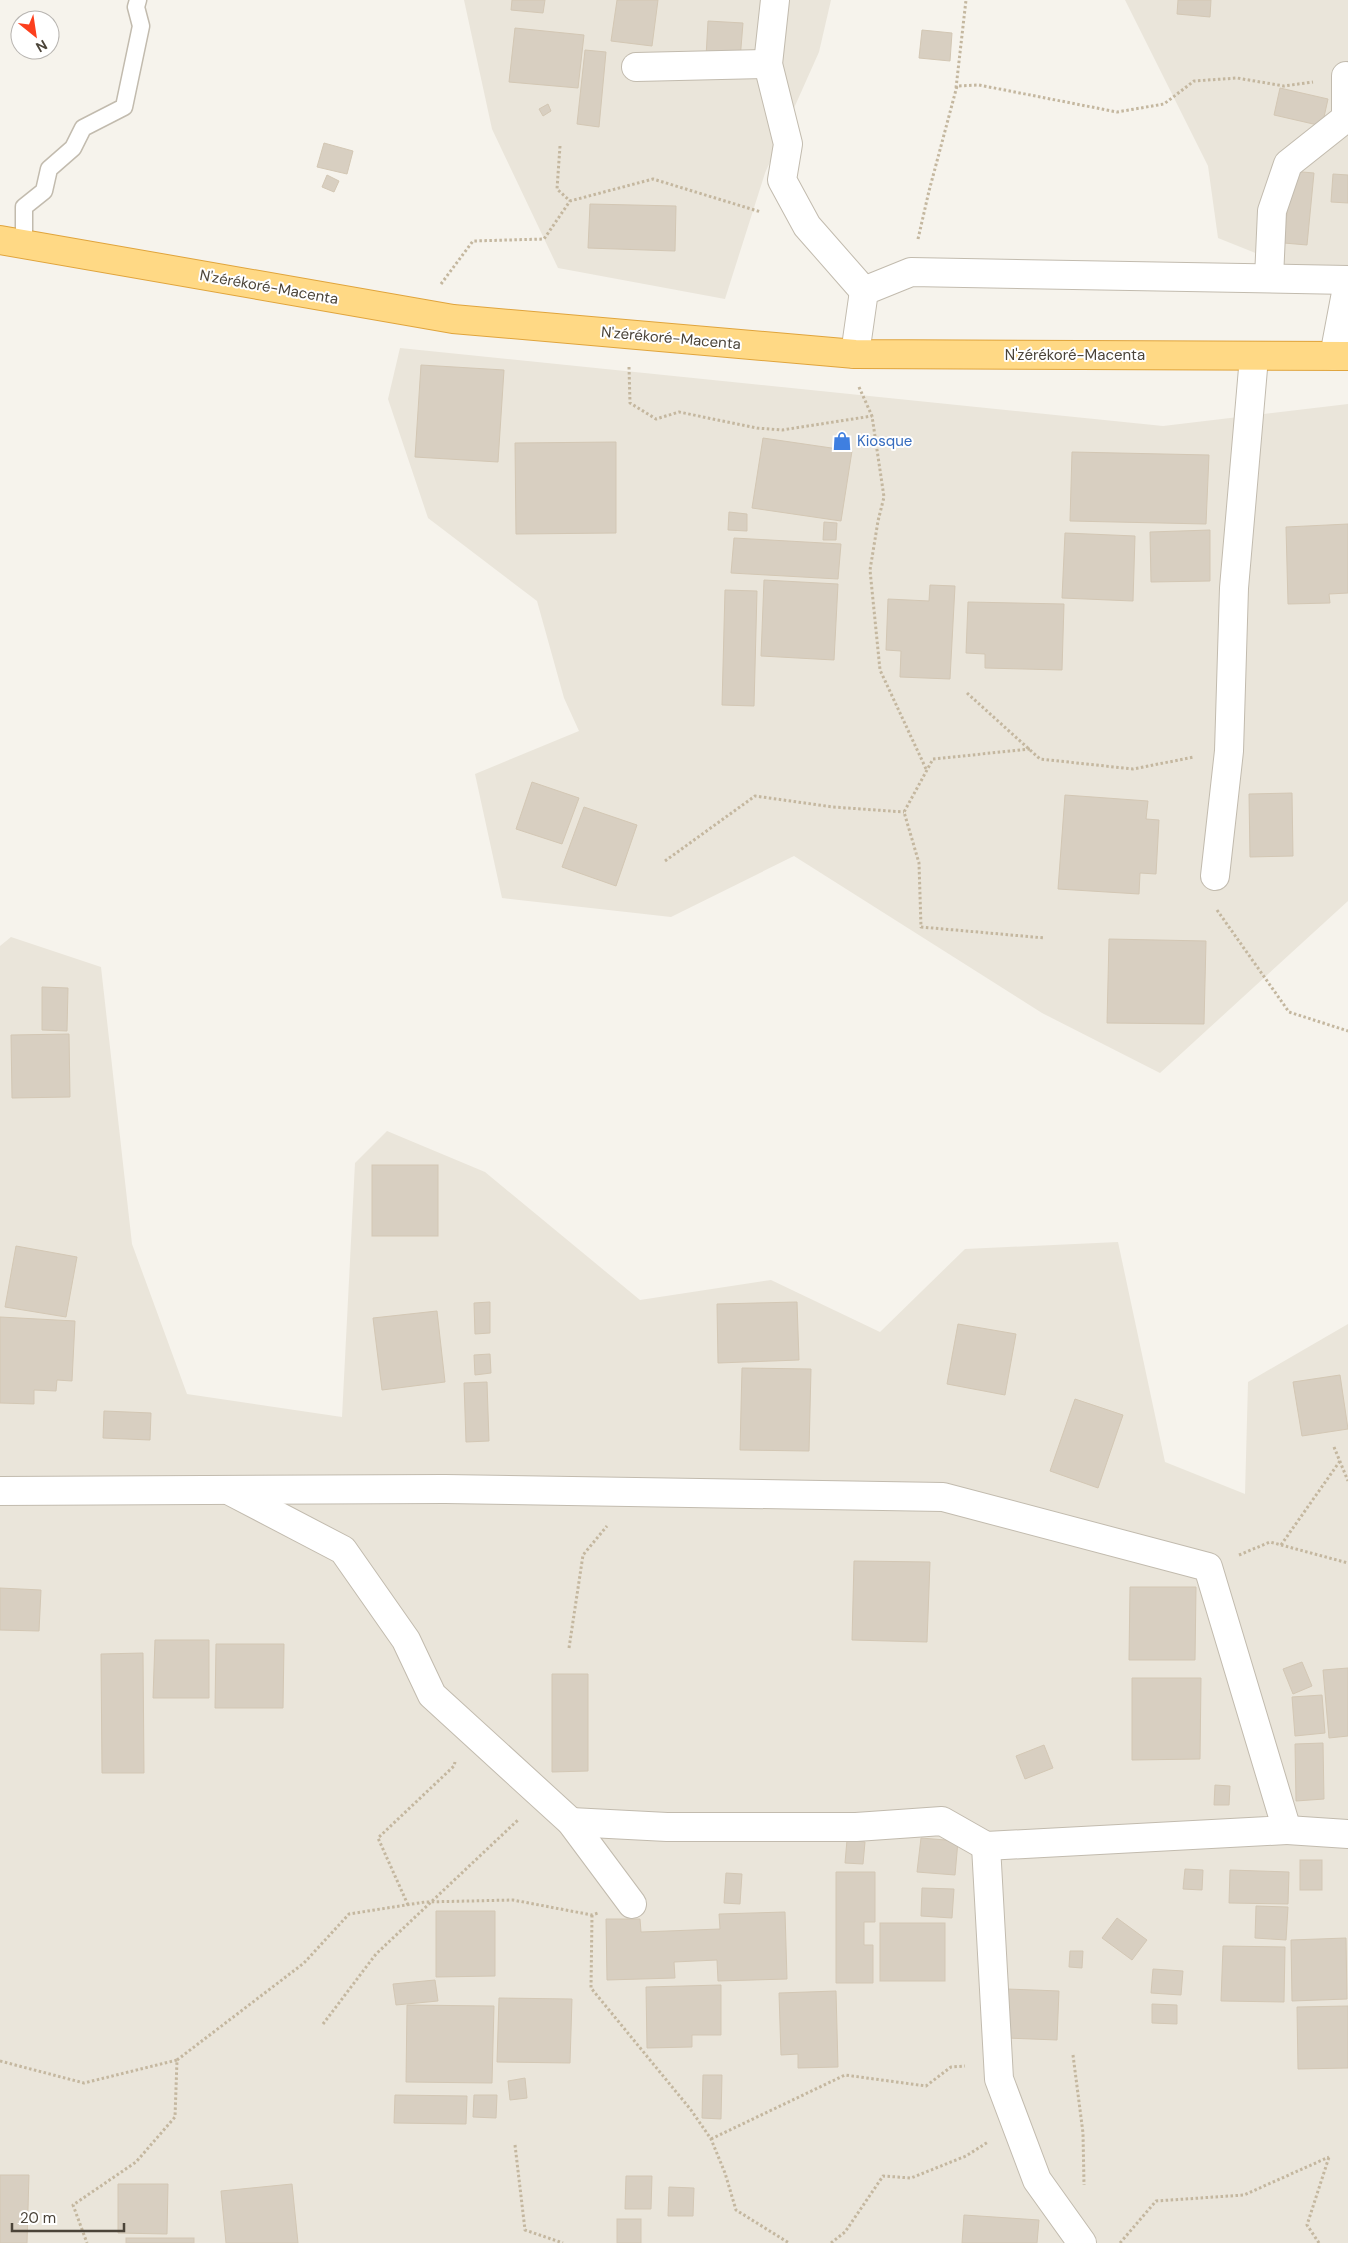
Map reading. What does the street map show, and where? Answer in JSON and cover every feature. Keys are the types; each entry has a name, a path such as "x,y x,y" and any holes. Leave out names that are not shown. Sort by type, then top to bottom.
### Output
{"highway":[{"name":"N'zérékoré-Macenta","path":"12,242 453,319 850,353 1341,356"}],"street":[{"path":"775,0 768,64 788,144 782,180 807,226 864,291"},
{"path":"636,67 768,64"},
{"path":"1269,278 1272,211 1288,164 1346,118 1346,76"},
{"path":"864,291 911,272 1348,281 1341,356"},
{"path":"850,353 864,291"},
{"path":"1215,876 1229,751 1234,588 1254,356"},
{"path":"0,1491 445,1489 943,1497 1208,1567 1287,1830"},
{"path":"229,1490 343,1550 406,1640 432,1695 571,1822 632,1904"},
{"path":"571,1822 707,1827 856,1826 942,1821 986,1846 1287,1830 1348,1834"},
{"path":"986,1846 999,2079 1037,2180 1082,2243"}],"lane":[{"path":"12,242 24,207 44,191 49,169 72,148 83,128 124,107 141,26 136,7 138,0"}],"path":[{"path":"911,272 929,191 956,89 966,0"},
{"path":"956,89 957,86 979,85 1117,112 1164,104 1194,81 1238,78 1284,86 1346,76"},
{"path":"560,146 557,189 570,201"},
{"path":"419,313 473,241 544,239 570,201 653,179 807,226"},
{"path":"629,334 630,403 656,419 679,412 757,428 782,430 872,416"},
{"path":"850,353 872,416 884,497 870,570 880,670 927,771"},
{"path":"966,693 1040,758 1133,769 1229,751"},
{"path":"1030,749 933,759 904,812 920,863 921,927 1045,938"},
{"path":"664,861 755,796 833,807 904,812"},
{"path":"1215,876 1208,897 1289,1012 1348,1031"},
{"path":"1334,1447 1348,1481"},
{"path":"1281,1545 1340,1461"},
{"path":"569,1648 583,1555 634,1492"},
{"path":"1208,1567 1270,1542 1348,1563"},
{"path":"408,1905 378,1838 454,1766 468,1728"},
{"path":"323,2024 376,1954 543,1796"},
{"path":"0,2061 84,2083 178,2060 304,1962 349,1914 430,1902 513,1900 592,1915 632,1904"},
{"path":"592,1915 591,1988 691,2110 711,2139 725,2173 736,2210 789,2243"},
{"path":"1072,2055 1083,2133 1084,2193"},
{"path":"88,2243 73,2206 136,2162 174,2117 178,2060"},
{"path":"711,2139 845,2075 926,2086 951,2067 998,2064"},
{"path":"830,2243 845,2232 883,2176 911,2178 966,2156 1016,2125"},
{"path":"516,2145 525,2230 563,2243"},
{"path":"1120,2243 1156,2201 1244,2195 1329,2157 1307,2225 1318,2243"}],"shaded area":[{"path":"464,0 831,0 819,52 765,173 725,299 558,268 492,129"},
{"path":"1125,0 1348,0 1348,290 1218,238 1208,166"},
{"path":"400,348 1163,426 1348,404 1348,901 1160,1073 1042,1013 794,856 671,917 502,898 475,774 579,731 564,698 537,601 428,518 388,399"},
{"path":"11,937 101,967 132,1244 187,1394 342,1417 355,1163 387,1131 485,1172 640,1300 771,1280 880,1332 965,1249 1118,1242 1165,1462 1245,1494 1248,1382 1348,1324 1348,2243 0,2243 0,946"}],"building":[{"path":"512,0 545,0 543,13 511,10"},
{"path":"617,0 658,0 652,46 611,41"},
{"path":"1178,0 1211,0 1210,17 1177,14"},
{"path":"708,21 743,23 740,60 706,57"},
{"path":"515,28 584,35 578,88 509,82"},
{"path":"922,30 952,33 950,61 919,58"},
{"path":"585,50 606,52 599,127 577,124"},
{"path":"1280,88 1328,99 1322,126 1274,115"},
{"path":"548,104 551,111 543,116 539,109"},
{"path":"324,143 353,151 347,174 317,167"},
{"path":"1291,171 1314,173 1307,245 1284,243"},
{"path":"1333,174 1348,175 1348,203 1331,202"},
{"path":"327,175 339,181 334,192 322,187"},
{"path":"590,204 676,206 675,251 588,248"},
{"path":"421,365 504,370 498,462 415,457"},
{"path":"763,438 852,451 841,521 752,508"},
{"path":"616,442 616,533 516,534 515,443"},
{"path":"1072,452 1209,455 1206,524 1070,521"},
{"path":"729,512 747,514 747,531 728,530"},
{"path":"824,522 837,523 836,540 823,540"},
{"path":"1348,524 1348,593 1329,594 1330,603 1288,604 1286,527"},
{"path":"1210,530 1210,581 1151,582 1150,532"},
{"path":"1065,533 1135,536 1133,601 1062,598"},
{"path":"734,538 841,544 838,579 731,573"},
{"path":"764,580 838,584 834,660 761,656"},
{"path":"930,585 955,586 950,679 900,677 901,651 886,650 888,599 929,601"},
{"path":"725,590 757,591 754,706 722,705"},
{"path":"968,602 1064,604 1062,670 985,668 985,654 966,653"},
{"path":"532,782 579,798 562,844 516,829"},
{"path":"1292,793 1293,856 1250,857 1249,794"},
{"path":"1065,795 1148,801 1146,819 1159,820 1156,874 1140,873 1139,894 1058,889"},
{"path":"584,807 637,825 616,886 562,867"},
{"path":"1109,939 1206,941 1204,1024 1107,1023"},
{"path":"42,987 68,988 67,1031 42,1030"},
{"path":"69,1034 70,1097 12,1098 11,1035"},
{"path":"372,1165 438,1165 438,1236 372,1236"},
{"path":"16,1246 77,1257 66,1317 5,1307"},
{"path":"490,1302 490,1333 475,1334 474,1303"},
{"path":"797,1302 799,1360 718,1363 717,1304"},
{"path":"437,1311 445,1382 382,1390 373,1318"},
{"path":"0,1317 75,1321 72,1381 57,1380 56,1391 34,1390 34,1404 0,1403"},
{"path":"958,1324 1016,1334 1005,1395 947,1384"},
{"path":"490,1354 491,1373 475,1375 474,1355"},
{"path":"742,1368 811,1369 809,1451 740,1450"},
{"path":"1340,1375 1348,1429 1302,1436 1293,1382"},
{"path":"487,1382 489,1441 466,1442 464,1383"},
{"path":"1075,1399 1123,1415 1098,1488 1050,1471"},
{"path":"104,1411 151,1413 150,1440 103,1438"},
{"path":"854,1561 930,1562 927,1642 852,1640"},
{"path":"1130,1587 1196,1587 1195,1660 1129,1660"},
{"path":"0,1588 41,1590 39,1631 0,1630"},
{"path":"155,1640 209,1640 209,1698 153,1698"},
{"path":"216,1644 284,1644 283,1708 215,1708"},
{"path":"143,1653 144,1773 102,1773 101,1654"},
{"path":"1302,1662 1312,1686 1293,1694 1283,1669"},
{"path":"1348,1668 1348,1736 1329,1738 1323,1670"},
{"path":"552,1674 588,1674 588,1771 552,1772"},
{"path":"1132,1678 1201,1678 1200,1759 1132,1760"},
{"path":"1322,1695 1325,1733 1295,1736 1292,1697"},
{"path":"1323,1743 1324,1799 1296,1801 1295,1744"},
{"path":"1044,1745 1053,1768 1025,1779 1016,1756"},
{"path":"1215,1785 1230,1786 1229,1805 1214,1805"},
{"path":"921,1838 958,1841 955,1875 917,1872"},
{"path":"847,1840 865,1842 863,1864 845,1863"},
{"path":"1300,1860 1322,1860 1322,1890 1300,1890"},
{"path":"1185,1869 1203,1870 1202,1890 1183,1889"},
{"path":"1230,1870 1289,1872 1288,1904 1229,1903"},
{"path":"836,1872 875,1872 875,1922 864,1922 864,1945 873,1945 873,1983 836,1983"},
{"path":"726,1873 742,1874 740,1904 724,1903"},
{"path":"922,1888 954,1889 952,1918 921,1916"},
{"path":"1256,1906 1288,1907 1286,1940 1255,1938"},
{"path":"436,1911 495,1911 495,1976 436,1977"},
{"path":"785,1912 787,1979 718,1981 717,1960 674,1962 675,1978 607,1980 606,1919 640,1919 641,1932 720,1929 719,1914"},
{"path":"1117,1918 1147,1940 1132,1960 1102,1938"},
{"path":"880,1923 945,1923 945,1981 880,1981"},
{"path":"1346,1938 1347,1999 1292,2001 1291,1940"},
{"path":"1223,1946 1285,1947 1284,2002 1221,2001"},
{"path":"1070,1951 1083,1951 1082,1968 1069,1967"},
{"path":"1153,1969 1183,1971 1181,1995 1151,1993"},
{"path":"435,1980 438,2001 396,2005 393,1984"},
{"path":"721,1985 721,2035 692,2035 692,2047 647,2048 646,1987"},
{"path":"1007,1989 1059,1991 1057,2040 1006,2038"},
{"path":"836,1991 838,2067 798,2068 798,2054 781,2055 779,1993"},
{"path":"499,1998 572,1999 570,2063 497,2062"},
{"path":"1152,2004 1177,2005 1177,2024 1152,2023"},
{"path":"407,2005 494,2006 492,2083 406,2082"},
{"path":"1348,2006 1348,2068 1298,2069 1297,2007"},
{"path":"703,2075 722,2075 721,2119 702,2118"},
{"path":"525,2078 527,2098 510,2100 508,2081"},
{"path":"395,2095 467,2096 466,2124 394,2123"},
{"path":"474,2095 497,2095 496,2118 473,2117"},
{"path":"0,2175 29,2175 27,2243 0,2243"},
{"path":"626,2176 652,2176 651,2209 625,2209"},
{"path":"118,2184 168,2184 167,2234 118,2233"},
{"path":"292,2184 298,2243 226,2243 221,2191"},
{"path":"669,2187 694,2188 693,2216 668,2216"},
{"path":"964,2215 1039,2220 1037,2243 962,2243"},
{"path":"617,2219 641,2219 641,2243 617,2243"},
{"path":"126,2238 194,2238 194,2243 126,2243"}],"place":[{"name":"Kiosque","path":"842,441"}]}
